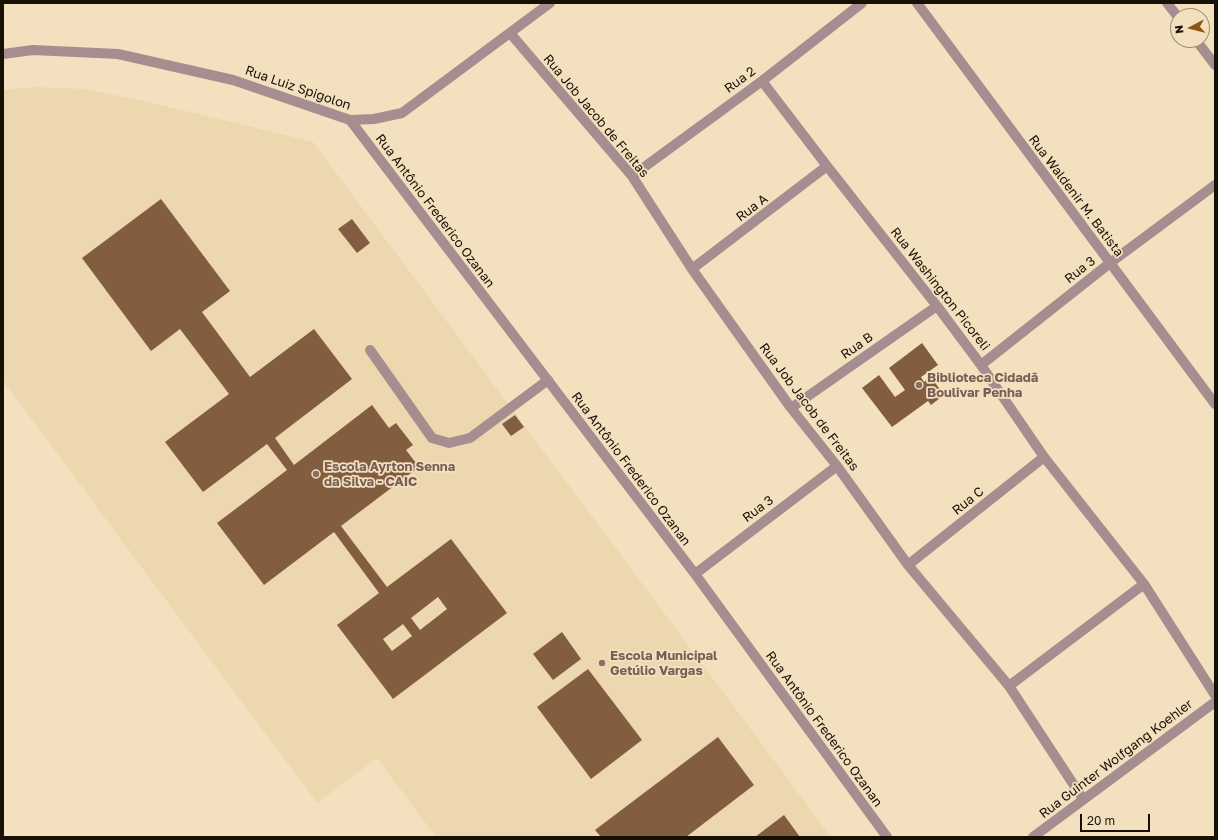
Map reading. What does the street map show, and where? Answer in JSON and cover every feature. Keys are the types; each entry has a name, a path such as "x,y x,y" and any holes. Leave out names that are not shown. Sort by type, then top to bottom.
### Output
{"street":[{"name":"Rua Luiz Spigolon","path":"3,54 33,50 118,54 233,80 350,120 374,119 402,113 550,3"},
{"name":"Rua 2","path":"632,176 762,81 862,3"},
{"name":"Rua Waldenir M. Batista","path":"917,3 1215,404"},
{"name":"Rua Job Jacob de Freitas","path":"510,33 632,176 692,269 791,408 837,466 908,565 1009,686 1083,799"},
{"path":"1202,48 1215,65"},
{"name":"Rua Washington Picoreli","path":"762,81 937,306 981,365 1044,457 1144,584 1215,695"},
{"name":"Rua Antônio Frederico Ozanan","path":"350,120 695,574 887,837"},
{"name":"Rua A","path":"692,269 827,166"},
{"name":"Rua 3","path":"981,365 1110,263 1215,185"},
{"name":"Rua B","path":"791,408 937,306"},
{"path":"370,350 432,438 449,443 470,438 548,380"},
{"name":"Rua C","path":"908,565 1044,457"},
{"name":"Rua 3","path":"695,574 837,466"},
{"path":"1009,686 1144,584"},
{"name":"Rua Guinter Wolfgang Koehler","path":"1033,837 1215,702"}],"shaded area":[{"name":"Escola Ayrton Senna da Silva - CAIC","path":"34,87 84,89 145,101 313,142 831,837 436,837 377,758 317,803 3,381 3,90"}],"building":[{"path":"161,199 230,291 202,312 250,377 314,329 352,379 275,438 294,465 372,405 389,428 396,423 413,445 406,450 419,467 341,526 387,587 451,539 507,613 393,699 337,625 379,593 334,532 264,585 217,523 287,470 267,444 203,492 165,442 229,394 180,329 151,351 82,258","holes":["438,597 447,609 420,630 411,618","403,624 412,636 392,651 383,639"]},
{"path":"352,219 370,243 357,253 338,229"},
{"name":"Biblioteca Cidadã Boulivar Penha","path":"922,343 938,365 921,377 924,382 931,377 944,395 931,405 928,401 892,427 862,388 879,375 895,397 905,390 889,368"},
{"path":"515,415 524,427 511,436 502,424"},
{"path":"562,632 581,659 553,680 533,654"},
{"path":"588,669 642,740 591,779 537,707"},
{"path":"718,737 754,785 686,837 601,837 595,830"},
{"path":"784,815 800,837 755,837"}],"place":[{"name":"Biblioteca Cidadã Boulivar Penha","path":"919,385"},
{"name":"Escola Ayrton Senna da Silva - CAIC","path":"316,474"},
{"name":"Escola Municipal Getúlio Vargas","path":"602,663"}]}
